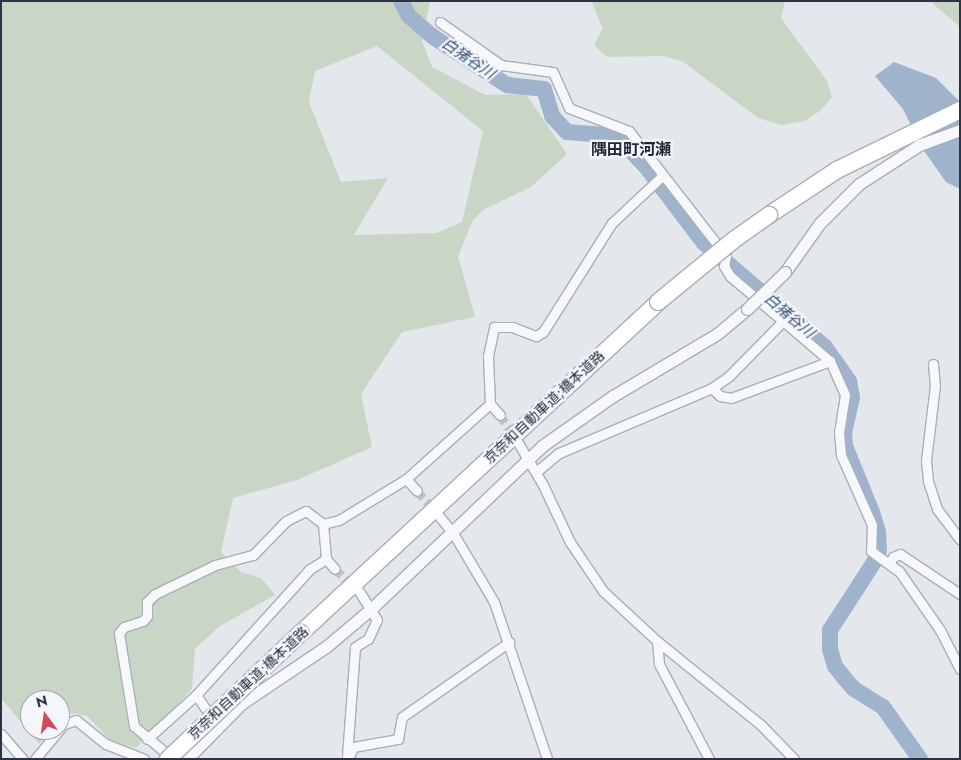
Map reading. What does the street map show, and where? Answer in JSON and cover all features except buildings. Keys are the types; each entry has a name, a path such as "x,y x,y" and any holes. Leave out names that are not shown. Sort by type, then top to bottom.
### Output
{"highway":[{"name":"京奈和自動車道;橋本道路","path":"168,759 658,302 734,239 837,170 901,136 960,110"}],"street":[{"path":"440,22 501,65 553,72 569,108 629,131 662,176 717,243 726,256 724,263 730,276 830,361 845,395 838,432 841,455 872,525 871,551 890,562 924,606 960,669"},
{"path":"187,759 217,726 268,684 327,646 371,609 527,460 613,396 717,334 747,309 785,272 835,207 875,171 934,139 960,130"},
{"path":"500,415 490,404 488,356 494,328 512,327 536,336 543,332 612,223 662,176"},
{"path":"536,472 559,453 712,388 729,376 784,320"},
{"path":"712,388 720,396 731,398 830,361"},
{"path":"933,364 935,385 926,461 928,481 938,509 960,539"},
{"path":"173,759 147,739 134,726 119,634 124,627 143,620 147,616 147,602 155,594 215,565 253,555 295,515 306,512 323,524 339,520 406,479 490,404"},
{"path":"517,441 536,472 570,542 598,584 657,641 760,724 794,759"},
{"path":"406,479 417,491"},
{"path":"439,516 453,532 494,602 548,759"},
{"path":"323,524 326,559 335,569"},
{"path":"890,562 893,557 900,554 960,594"},
{"path":"147,739 196,695 304,575 326,559"},
{"path":"347,759 354,647 368,639 377,620 358,590"},
{"path":"657,641 659,664 709,759"},
{"path":"347,759 353,747 398,739 402,717 509,642"},
{"path":"196,695 217,726"},
{"path":"35,759 64,724 76,720 106,744 144,759"},
{"path":"1,734 23,759"}],"green space":[{"path":"1,1 430,1 422,41 432,67 485,95 526,94 567,154 531,187 485,209 473,220 458,256 475,317 402,332 361,394 372,447 297,480 233,498 221,552 241,572 261,578 275,595 220,626 195,649 192,689 136,748 111,741 87,716 70,714 70,690 20,690 20,721 1,698","holes":["377,46 483,131 462,222 436,233 354,235 388,178 341,182 309,102 315,71"]},
{"path":"591,1 785,1 781,18 827,81 832,97 820,111 804,121 781,125 758,118 682,61 663,56 607,57 594,45 603,28"},
{"path":"930,1 960,1 960,27"}],"water":[{"path":"894,62 936,78 960,102 960,189 946,182 924,151 903,109 875,76"}],"waterway":[{"name":"白猪谷川","path":"401,1 409,16 432,36 507,85 544,89 552,116 567,132 617,136 647,168 704,243 825,347 849,381 852,398 844,432 845,446 872,512 878,532 879,550 876,559 830,630 830,649 835,666 845,679 854,689 883,707 920,759"}],"tunnel":[{"path":"500,415 515,438"},
{"path":"417,491 435,511"},
{"path":"335,569 354,587"}],"district":[{"name":"隅田町河瀬","path":"631,150"}]}
